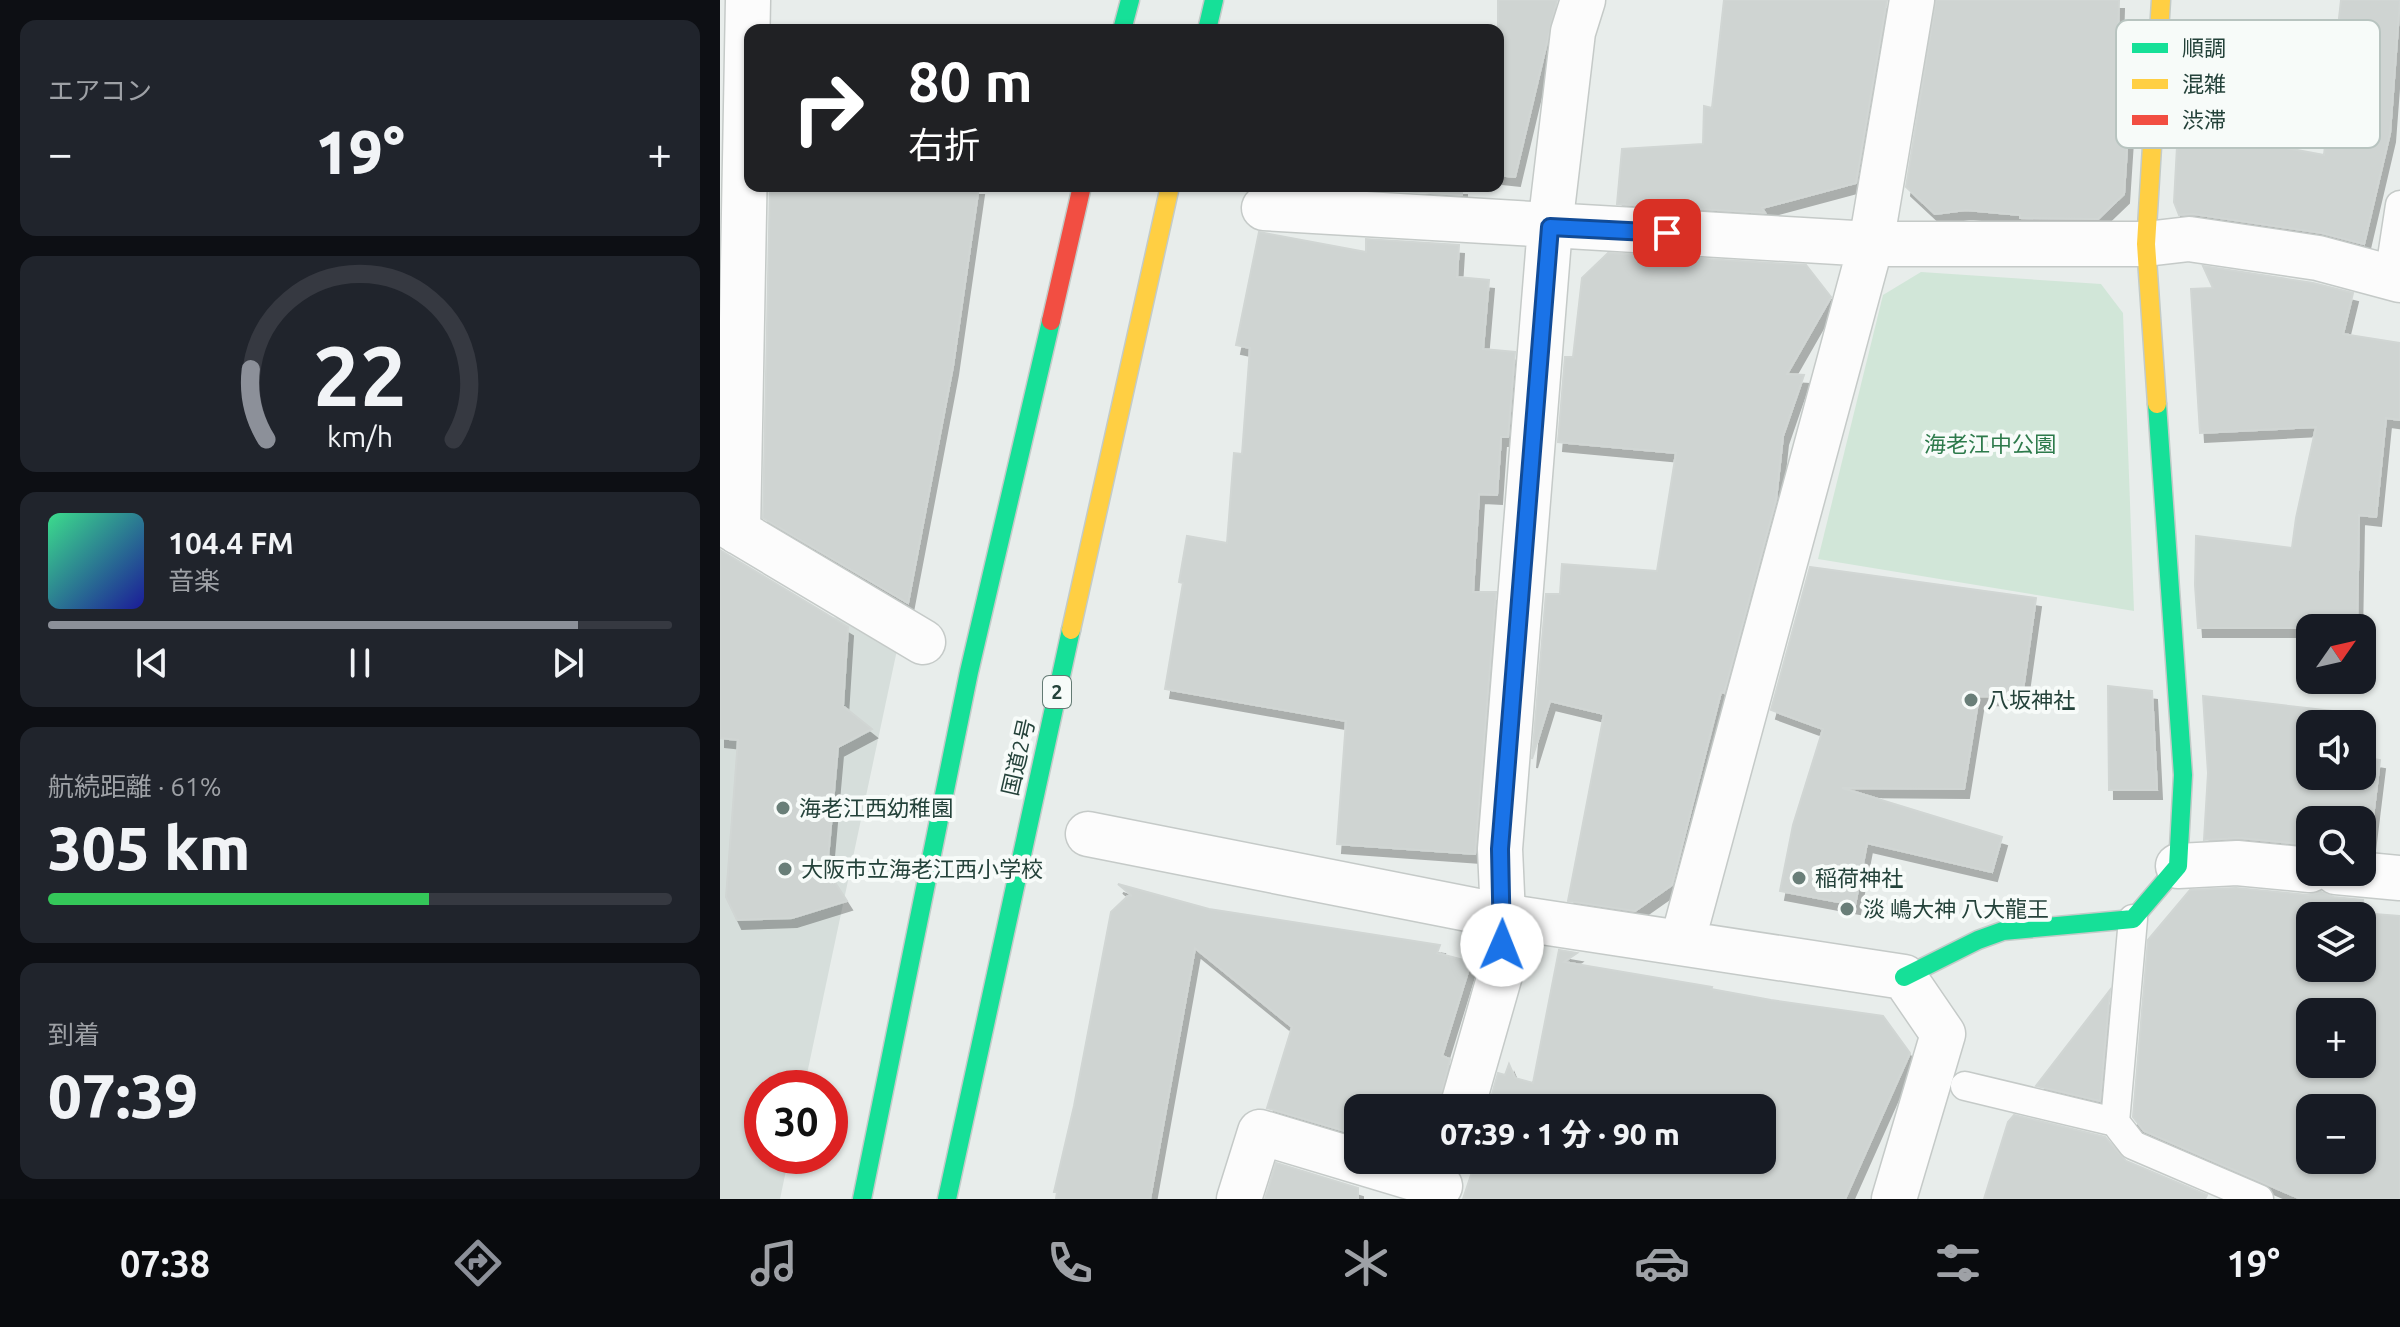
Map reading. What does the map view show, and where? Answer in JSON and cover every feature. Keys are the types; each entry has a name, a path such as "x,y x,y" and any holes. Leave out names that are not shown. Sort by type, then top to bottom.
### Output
{"main road":[{"path":"1124,24 1130,0"},
{"path":"1208,24 1214,0"},
{"path":"2160,20 2161,0"},
{"path":"1904,977 2003,931 2133,919 2178,866 2183,775 2146,244 2152,148"},
{"path":"862,1199 969,672 1081,192"},
{"name":"国道2号","path":"947,1199 1169,192"}],"street":[{"path":"746,24 748,0"},
{"path":"1466,1094 1500,975 1503,916 1500,849 1550,227 1573,32 1583,0"},
{"path":"1682,943 1871,244 1912,0"},
{"path":"744,58 732,230 729,526 923,642"},
{"path":"1264,208 1871,244 2146,244 2189,239 2318,258 2394,278"},
{"path":"1088,834 1503,916 1904,977 1943,1034 1894,1199"},
{"path":"2178,866 2237,863 2296,869"},
{"path":"2376,876 2400,878"},
{"path":"1239,1199 1260,1132 1441,1182"}],"lane":[{"path":"2394,278 2400,205"},
{"path":"2115,1122 2133,919"},
{"path":"1965,1086 2115,1122 2133,1145 2259,1199"}],"shaded area":[{"name":"大阪市立海老江西小学校","path":"720,603 847,619 897,650 808,1070 744,1070 744,1174 785,1174 780,1199 720,1199"}],"green space":[{"name":"海老江中公園","path":"1921,272 2101,284 2123,313 2134,611 1818,559 1883,295"}],"building":[{"path":"1498,0 1557,0 1515,177 1504,176 1504,24 1498,24"},
{"path":"1724,0 1887,0 1856,183 1762,208 1765,213 1617,204 1622,149 1703,144 1704,106 1712,108"},
{"path":"1936,0 2119,0 2116,20 2116,148 2127,148 2124,194 2098,219 2020,218 2020,215 1966,210 1935,214 1906,187"},
{"path":"2341,0 2400,0 2390,133 2364,244 2322,233 2193,214 2179,215 2174,202 2177,148 2286,148 2324,155 2325,148 2380,148 2380,20 2339,20"},
{"path":"770,192 978,192 953,366 908,603 763,518"},
{"path":"1416,192 1462,192 1462,195"},
{"path":"1259,232 1366,252 1366,239 1459,245 1457,277 1489,280 1483,349 1515,352 1508,437 1501,437 1497,495 1479,494 1473,592 1496,592 1475,854 1337,844 1346,721 1165,689 1183,583 1179,582 1187,536 1227,543 1234,453 1242,454 1250,348 1236,345"},
{"path":"1608,253 1806,265 1831,297 1787,374 1804,375 1783,436 1776,500 1724,693 1721,692 1672,885 1635,911 1568,901 1604,714 1550,701 1532,759 1546,594 1560,594 1562,564 1657,571 1676,453 1558,442 1565,357 1573,357 1582,278"},
{"path":"2203,266 2313,283 2353,293 2343,334 2400,343 2400,420 2386,418 2376,517 2359,515 2357,614 2296,614 2296,628 2198,628 2196,536 2292,548 2316,427 2200,433 2191,289 2213,288"},
{"name":"海老江西幼稚園","path":"720,550 848,627 843,706 872,729 838,747 827,870 847,901 792,918 737,920 726,897 738,740 720,738"},
{"path":"1810,567 2036,598 2022,697 1979,696 1964,789 1842,788 2002,837 1992,872 1867,843 1855,905 1780,891 1793,825 1823,729 1771,710"},
{"path":"2108,686 2152,691 2157,790 2109,790"},
{"path":"2203,696 2324,710 2296,710 2296,790 2376,790 2376,759 2380,760 2374,806 2296,806 2296,844 2239,838 2204,840 2208,773"},
{"path":"1118,884 1209,909 1440,945 1437,953 1471,962 1442,1056 1450,1059 1441,1094 1344,1094 1344,1131 1267,1108 1292,1027 1195,948 1150,1199 1056,1199 1057,1192 1054,1192 1074,1106 1111,912 1129,895 1132,896"},
{"path":"2236,888 2308,895 2321,892 2363,902 2296,902 2296,982 2376,982 2376,914 2400,916 2400,1199 2301,1199 2144,1131 2133,1117 2148,940 2190,890"},
{"path":"1559,950 1577,953 1564,962 1771,1000 1883,1016 1910,1053 1845,1199 1463,1199 1471,1174 1776,1174 1776,1094 1492,1094 1498,1073 1505,1075 1509,1064 1515,1078 1533,1083"},
{"path":"2110,990 2100,1101 2036,1086"},
{"path":"2014,1115 2105,1137 2126,1161 2207,1195 2205,1199 1984,1199 2008,1122"},
{"path":"1276,1163 1358,1188 1358,1199 1265,1199"}],"traffic: fast":[{"path":"1124,24 1130,0"},
{"path":"1208,24 1214,0"},
{"path":"862,1199 969,672 1051,321"},
{"path":"1904,977 2003,931 2133,919 2178,866 2183,775 2157,404"},
{"path":"947,1199 1071,630"}],"traffic: slow":[{"path":"2160,20 2161,0"},
{"path":"2152,148 2146,244 2157,404"},
{"path":"1071,630 1169,192"}],"traffic: jam":[{"path":"1051,321 1081,192"}],"place":[{"name":"八坂神社","path":"1971,700"},
{"name":"海老江西幼稚園","path":"783,808"},
{"name":"大阪市立海老江西小学校","path":"785,869"},
{"name":"稲荷神社","path":"1799,878"},
{"name":"淡 嶋大神 八大龍王","path":"1847,909"}],"route":[{"path":"1502,945 1500,849 1550,227 1667,233"}]}
